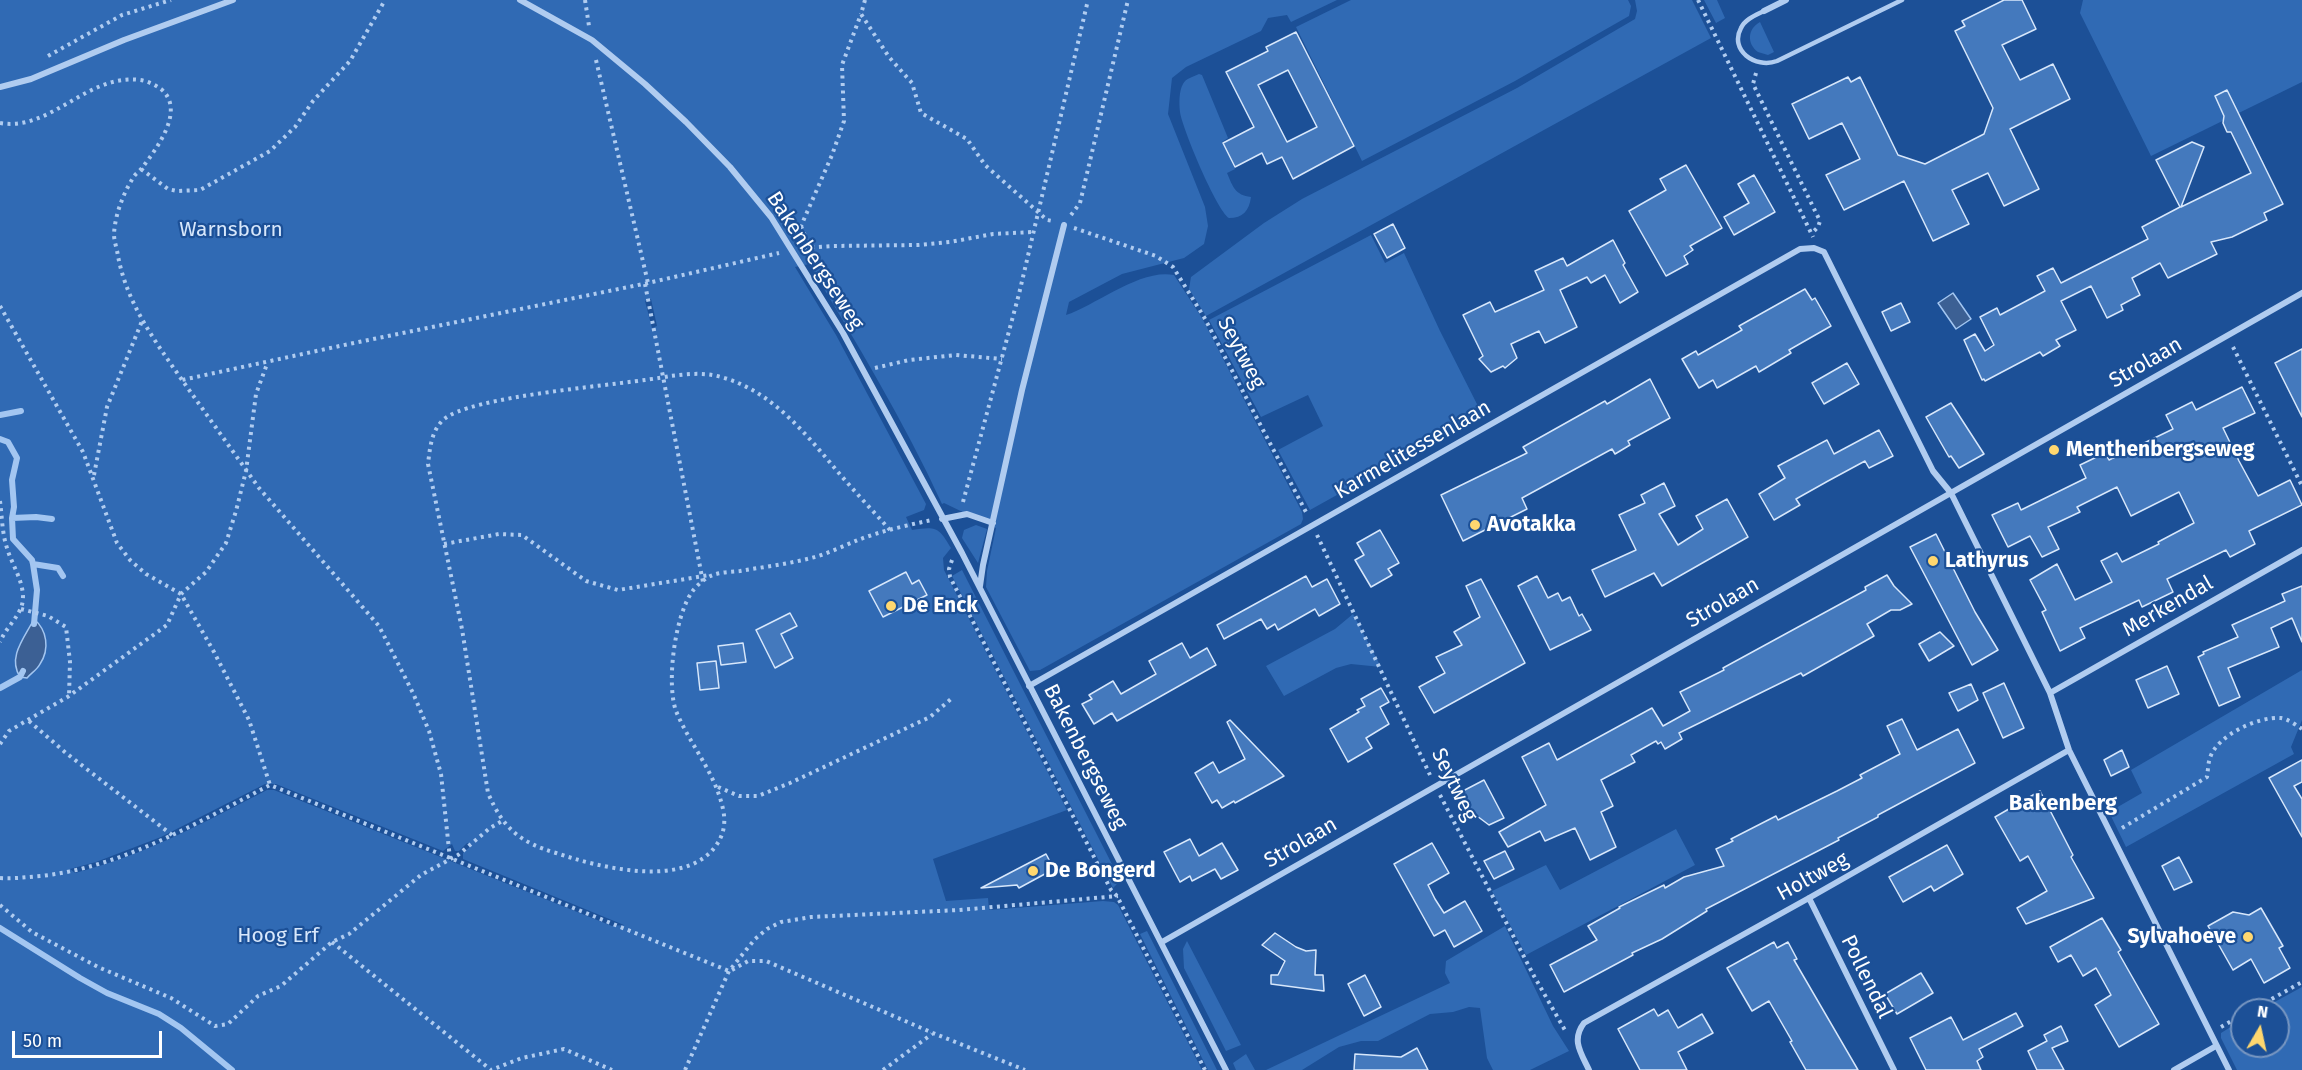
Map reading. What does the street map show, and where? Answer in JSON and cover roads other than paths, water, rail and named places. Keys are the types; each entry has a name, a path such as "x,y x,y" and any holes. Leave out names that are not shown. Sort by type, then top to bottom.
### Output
{"street":[{"path":"0,87 31,79 124,40 234,0"},
{"name":"Bakenbergseweg","path":"520,0 592,40 645,84 730,167 783,235 843,333 962,553 1226,1070"},
{"path":"1764,10 1786,0"},
{"path":"980,587 1022,390 1064,225"},
{"name":"Karmelitessenlaan","path":"1029,686 1800,249 1814,248 1824,252 1933,471 1951,493"},
{"name":"Strolaan","path":"1162,942 2302,293"},
{"path":"1951,493 2050,693 2068,750 2229,1070"},
{"path":"942,519 967,514 993,523"},
{"name":"Merkendal","path":"2050,693 2302,550"},
{"name":"Holtweg","path":"1589,1070 1576,1044 1577,1035 1584,1023 2068,750"},
{"name":"Pollendal","path":"1809,898 1894,1070"},
{"path":"2174,1070 2217,1046"}],"lane":[{"path":"1764,10 1744,23 1739,35 1743,51 1749,59 1765,64 1778,61 1902,0"}],"waterway":[{"path":"0,415 21,411"},
{"path":"0,439 8,442 17,458 12,480 13,539 33,564 37,590 34,624"},
{"path":"12,518 52,519"},
{"path":"33,564 58,568 63,576"},
{"path":"0,688 20,677 23,671"},
{"path":"0,928 107,993 159,1014 181,1028 232,1070"}],"place":[{"name":"Menthenbergseweg","path":"2054,450"},
{"name":"Avotakka","path":"1475,525"},
{"name":"Lathyrus","path":"1933,561"},
{"name":"De Enck","path":"891,606"},
{"name":"De Bongerd","path":"1033,871"},
{"name":"Sylvahoeve","path":"2248,937"}],"district":[{"name":"Bakenberg","path":"2063,804"}],"park label":[{"name":"Warnsborn","path":"231,230"},
{"name":"Hoog Erf","path":"278,936"}]}
